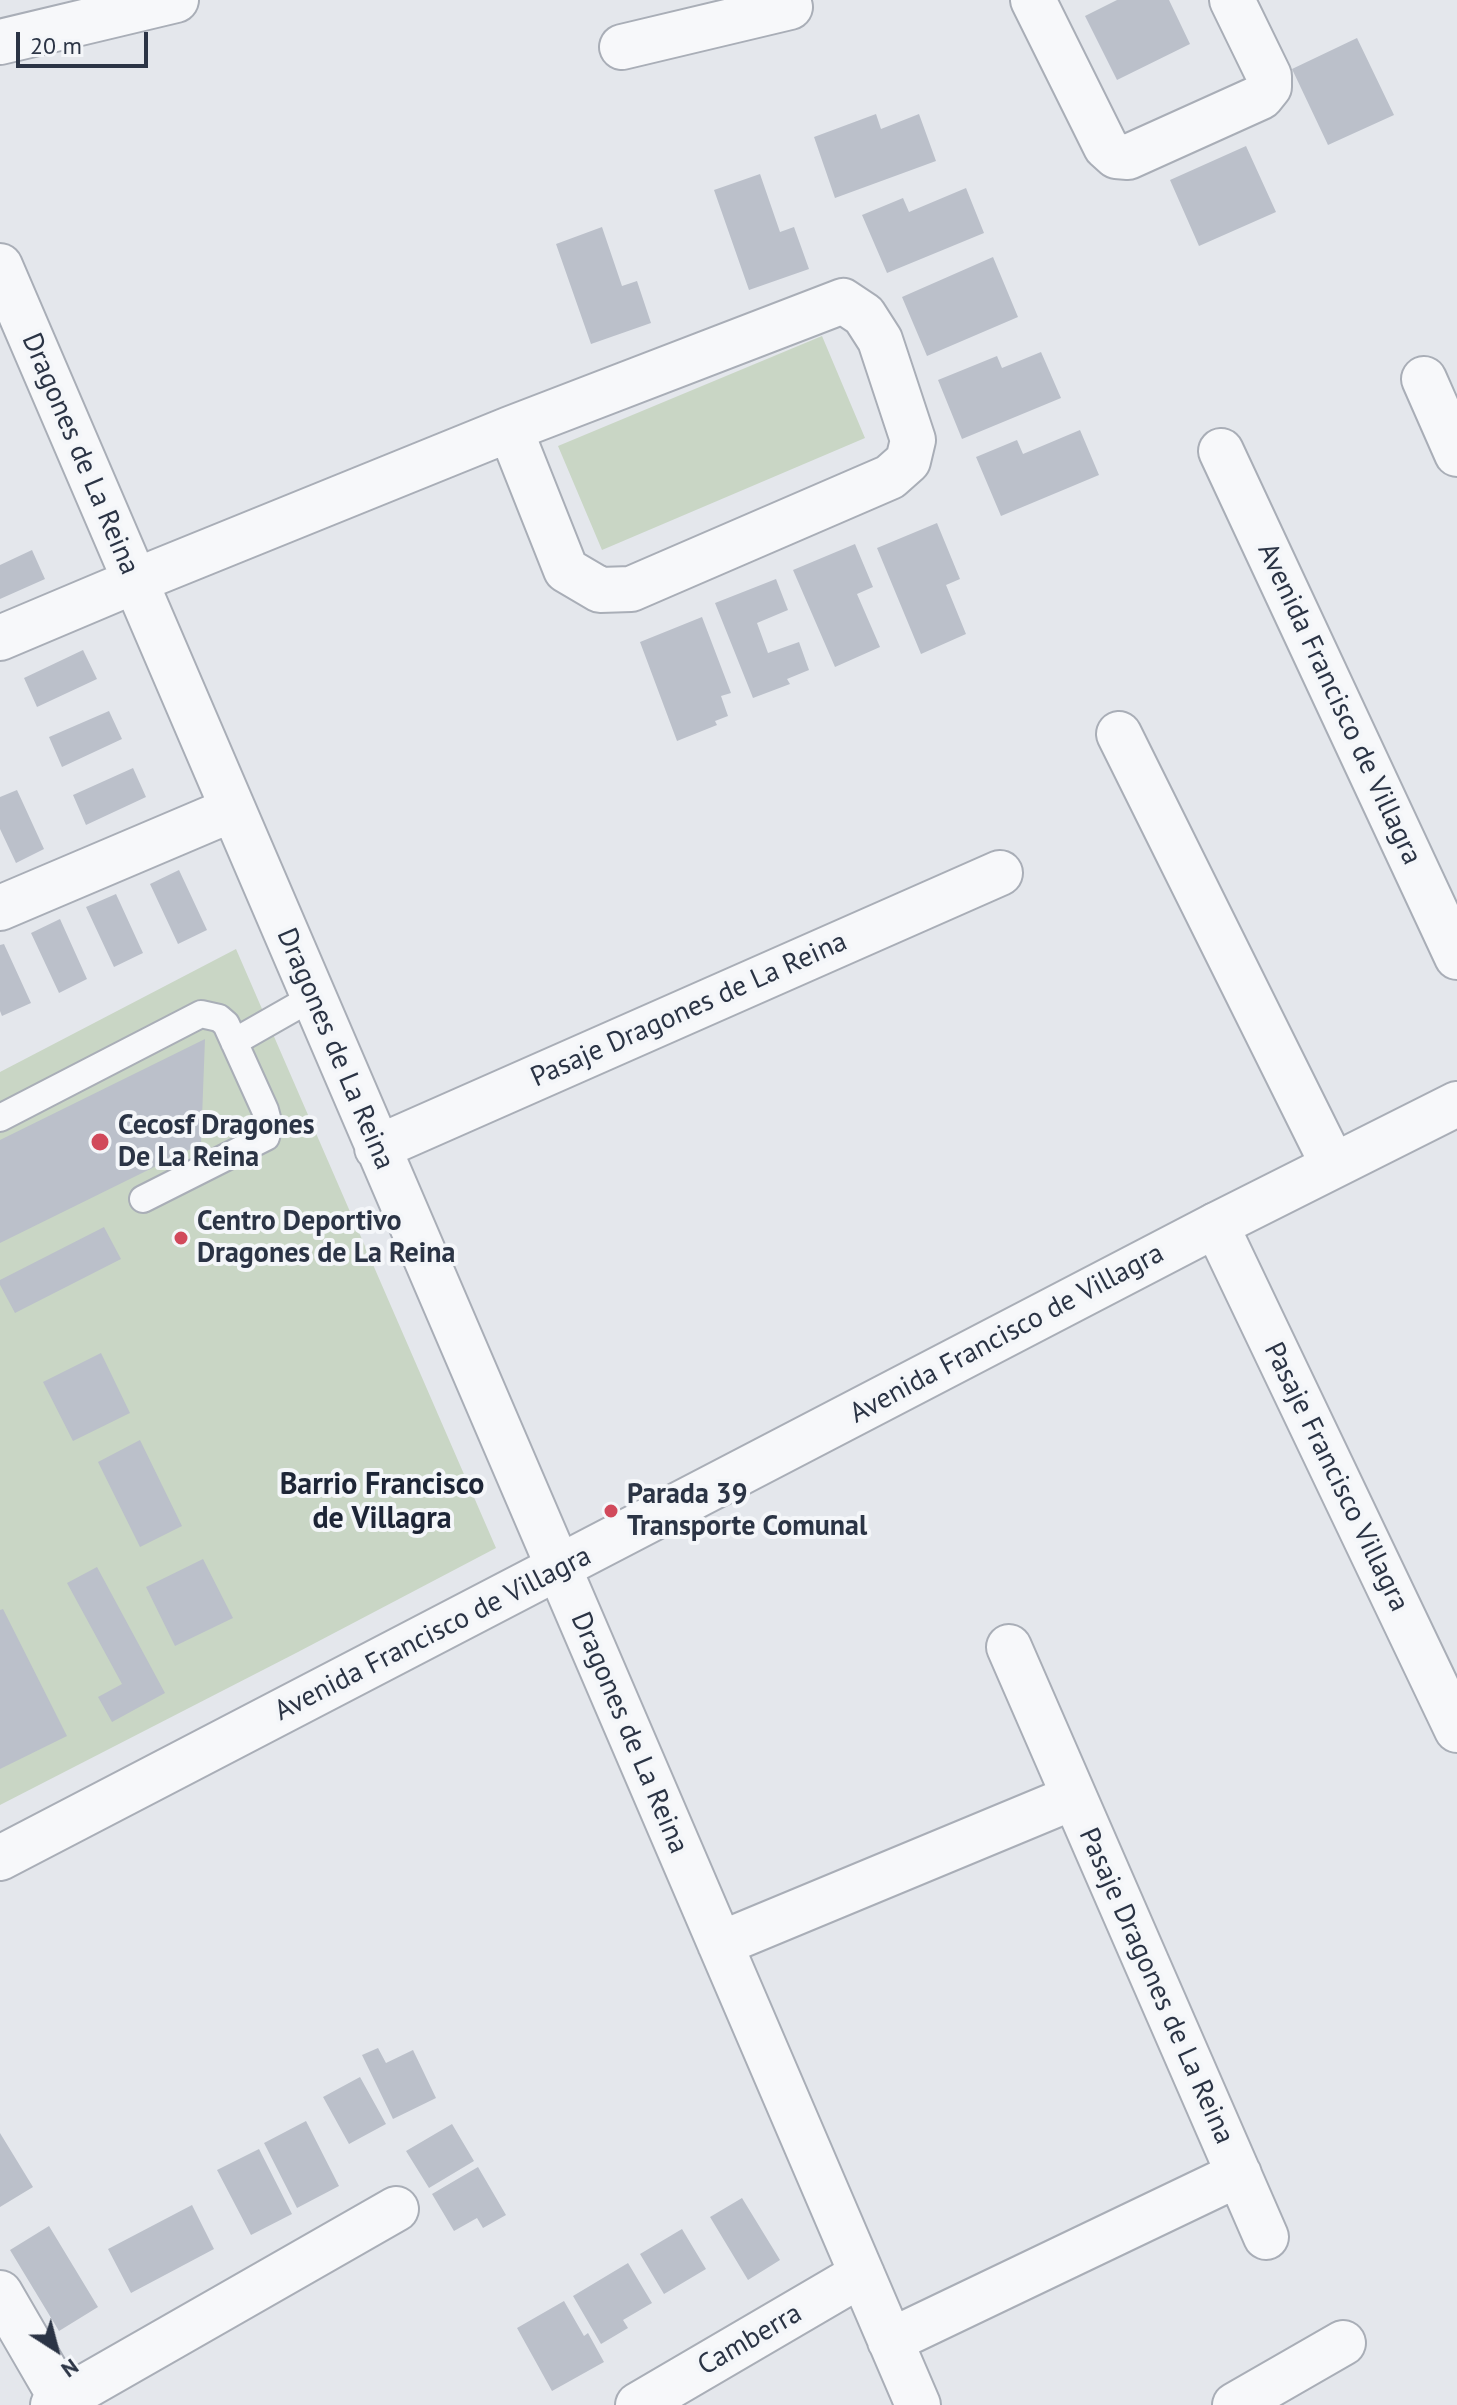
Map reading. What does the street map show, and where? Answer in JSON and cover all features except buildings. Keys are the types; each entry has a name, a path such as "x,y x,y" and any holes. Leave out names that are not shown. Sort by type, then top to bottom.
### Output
{"street":[{"path":"0,42 176,0"},
{"path":"1033,0 1106,147 1116,156 1128,157 1261,97 1269,87 1269,76 1232,0"},
{"path":"622,47 694,15 790,7"},
{"name":"Dragones de La Reina","path":"0,266 15,346 135,581 918,2405"},
{"path":"0,638 510,429 843,301 864,315 880,340 913,440 908,461 890,477 631,589 600,590 566,570 510,429"},
{"path":"1424,379 1457,454"},
{"name":"Avenida Francisco de Villagra","path":"1221,451 1457,957"},
{"path":"1119,734 1333,1165"},
{"path":"0,908 233,809"},
{"name":"Pasaje Dragones de La Reina","path":"377,1148 1000,873"},
{"name":"Avenida Francisco de Villagra","path":"0,1858 1216,1225 1457,1104"},
{"name":"Pasaje Francisco Villagra","path":"1216,1225 1457,1730"},
{"name":"Pasaje Dragones de La Reina","path":"1009,1647 1266,2237"},
{"name":"Pasaje Dragones de La Reina","path":"720,1944 1074,1797"},
{"name":"Pasaje Dragones de La Reina","path":"890,2341 1239,2174"},
{"path":"0,2293 58,2402 396,2209"},
{"name":"Camberra","path":"638,2405 862,2274"},
{"path":"1235,2405 1343,2343"}],"lane":[{"path":"234,1042 313,997"},
{"path":"0,1118 201,1014 219,1018 226,1024 265,1110 269,1125 266,1137 143,1199"}],"green space":[{"path":"822,336 865,438 602,550 558,446"},
{"name":"Centro Deportivo Dragones de La Reina","path":"236,949 496,1548 0,1805 0,1072"}],"place":[{"name":"Cecosf Dragones De La Reina","path":"100,1142"},
{"name":"Centro Deportivo Dragones de La Reina","path":"181,1238"},
{"name":"Parada 39 Transporte Comunal","path":"611,1511"}],"district":[{"name":"Barrio Francisco de Villagra","path":"382,1502"}]}
